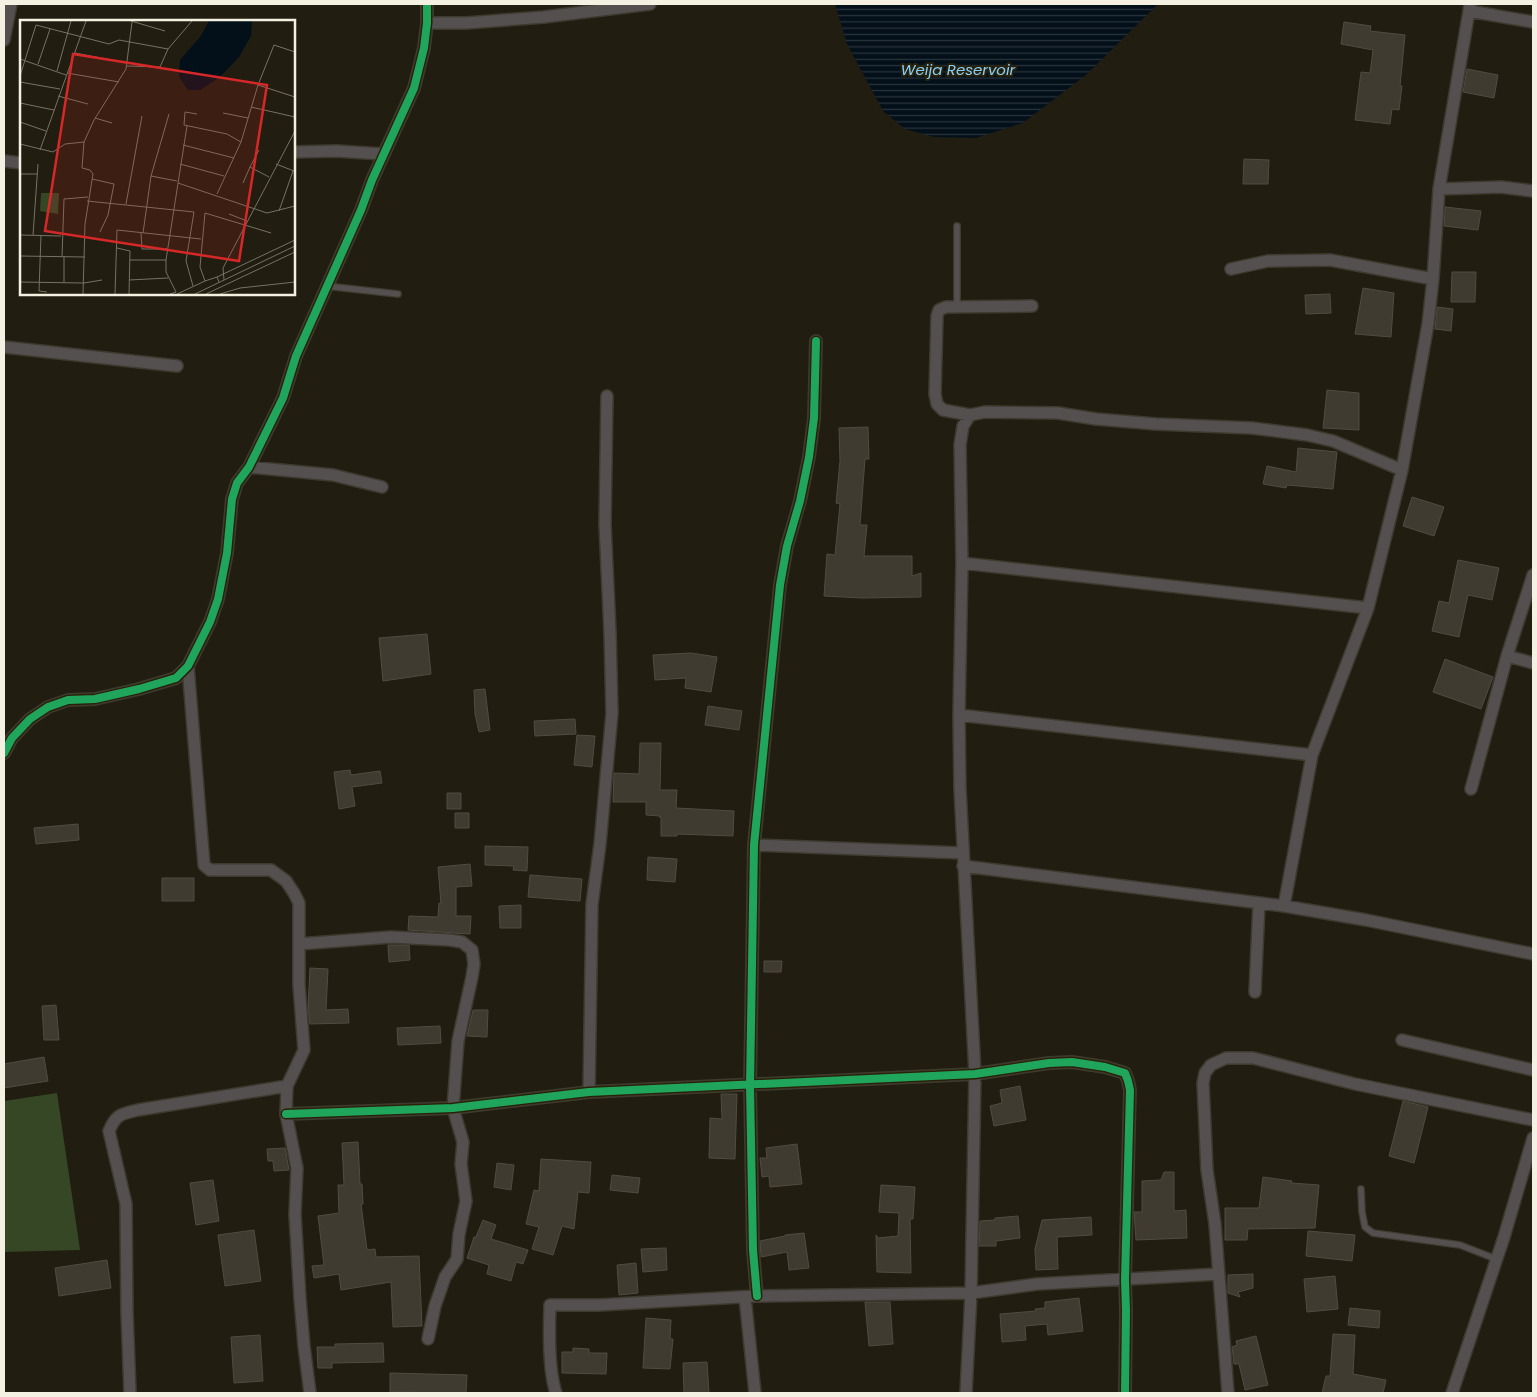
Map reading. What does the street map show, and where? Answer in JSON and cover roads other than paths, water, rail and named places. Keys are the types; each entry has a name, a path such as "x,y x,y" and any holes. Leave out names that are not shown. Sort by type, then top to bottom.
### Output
{"street":[{"path":"4,40 11,4"},
{"path":"4,753 12,738 30,719 48,707 68,700 96,699 139,689 176,678 188,666 210,622 218,599 227,553 232,499 237,483 249,467 283,398 296,356 361,210 383,154 414,88 424,48 427,4"},
{"path":"427,23 466,23 544,17 650,4"},
{"path":"1284,906 1312,755 1368,608 1402,470 1428,324 1439,189 1469,8 1533,22"},
{"path":"295,152 336,151 383,154"},
{"path":"4,161 20,163"},
{"path":"1439,189 1502,187 1533,190"},
{"path":"1231,269 1268,261 1330,260 1432,279"},
{"path":"1032,306 946,307 939,310 937,316 935,394 937,404 943,410 970,415 985,412 1058,413 1096,419 1156,424 1284,431 1333,441 1402,470"},
{"path":"756,1393 751,1296 753,1250 750,1086 754,845 780,585 787,546 800,501 809,457 814,418 816,342"},
{"path":"4,347 177,366"},
{"path":"589,1092 592,904 604,806 612,713 604,524 608,396"},
{"path":"964,1393 971,1293 975,1074 960,789 959,715 962,563 960,445 963,426 970,415"},
{"path":"249,467 334,475 382,487"},
{"path":"962,563 1368,608"},
{"path":"1471,789 1506,656 1533,575"},
{"path":"1506,656 1533,663"},
{"path":"188,666 204,865 210,870 271,870 286,881 299,903 299,985 304,1050 287,1086 286,1114 297,1168 295,1214 304,1346 310,1393"},
{"path":"959,715 1312,755"},
{"path":"754,845 963,853"},
{"path":"963,866 1284,906 1366,920 1533,954"},
{"path":"1255,992 1259,903"},
{"path":"299,944 391,937 450,940 462,942 472,950 474,964 458,1041 453,1108 463,1142 462,1164 466,1201 458,1234 457,1259 446,1277 435,1306 428,1339"},
{"path":"1402,1040 1533,1070"},
{"path":"1228,1393 1215,1224 1207,1170 1204,1092 1205,1073 1211,1065 1226,1058 1253,1058 1355,1084 1533,1120"},
{"path":"286,1114 453,1108 589,1092 750,1086 975,1074 1049,1063 1072,1062 1105,1067 1125,1073 1130,1090 1125,1393"},
{"path":"130,1393 126,1204 109,1131 114,1120 122,1113 287,1086"},
{"path":"1452,1393 1533,1138"},
{"path":"556,1393 552,1382 549,1326 550,1304 599,1305 751,1296 971,1293 1037,1284 1219,1274"}],"lane":[{"path":"956,226 956,307"},
{"path":"326,286 398,294"},
{"path":"1361,1189 1365,1227 1373,1233 1460,1245 1496,1259"}],"water":[{"name":"Weija Reservoir","path":"835,4 1158,4 1086,75 1023,123 976,138 934,137 905,129 883,111 847,44"}]}
